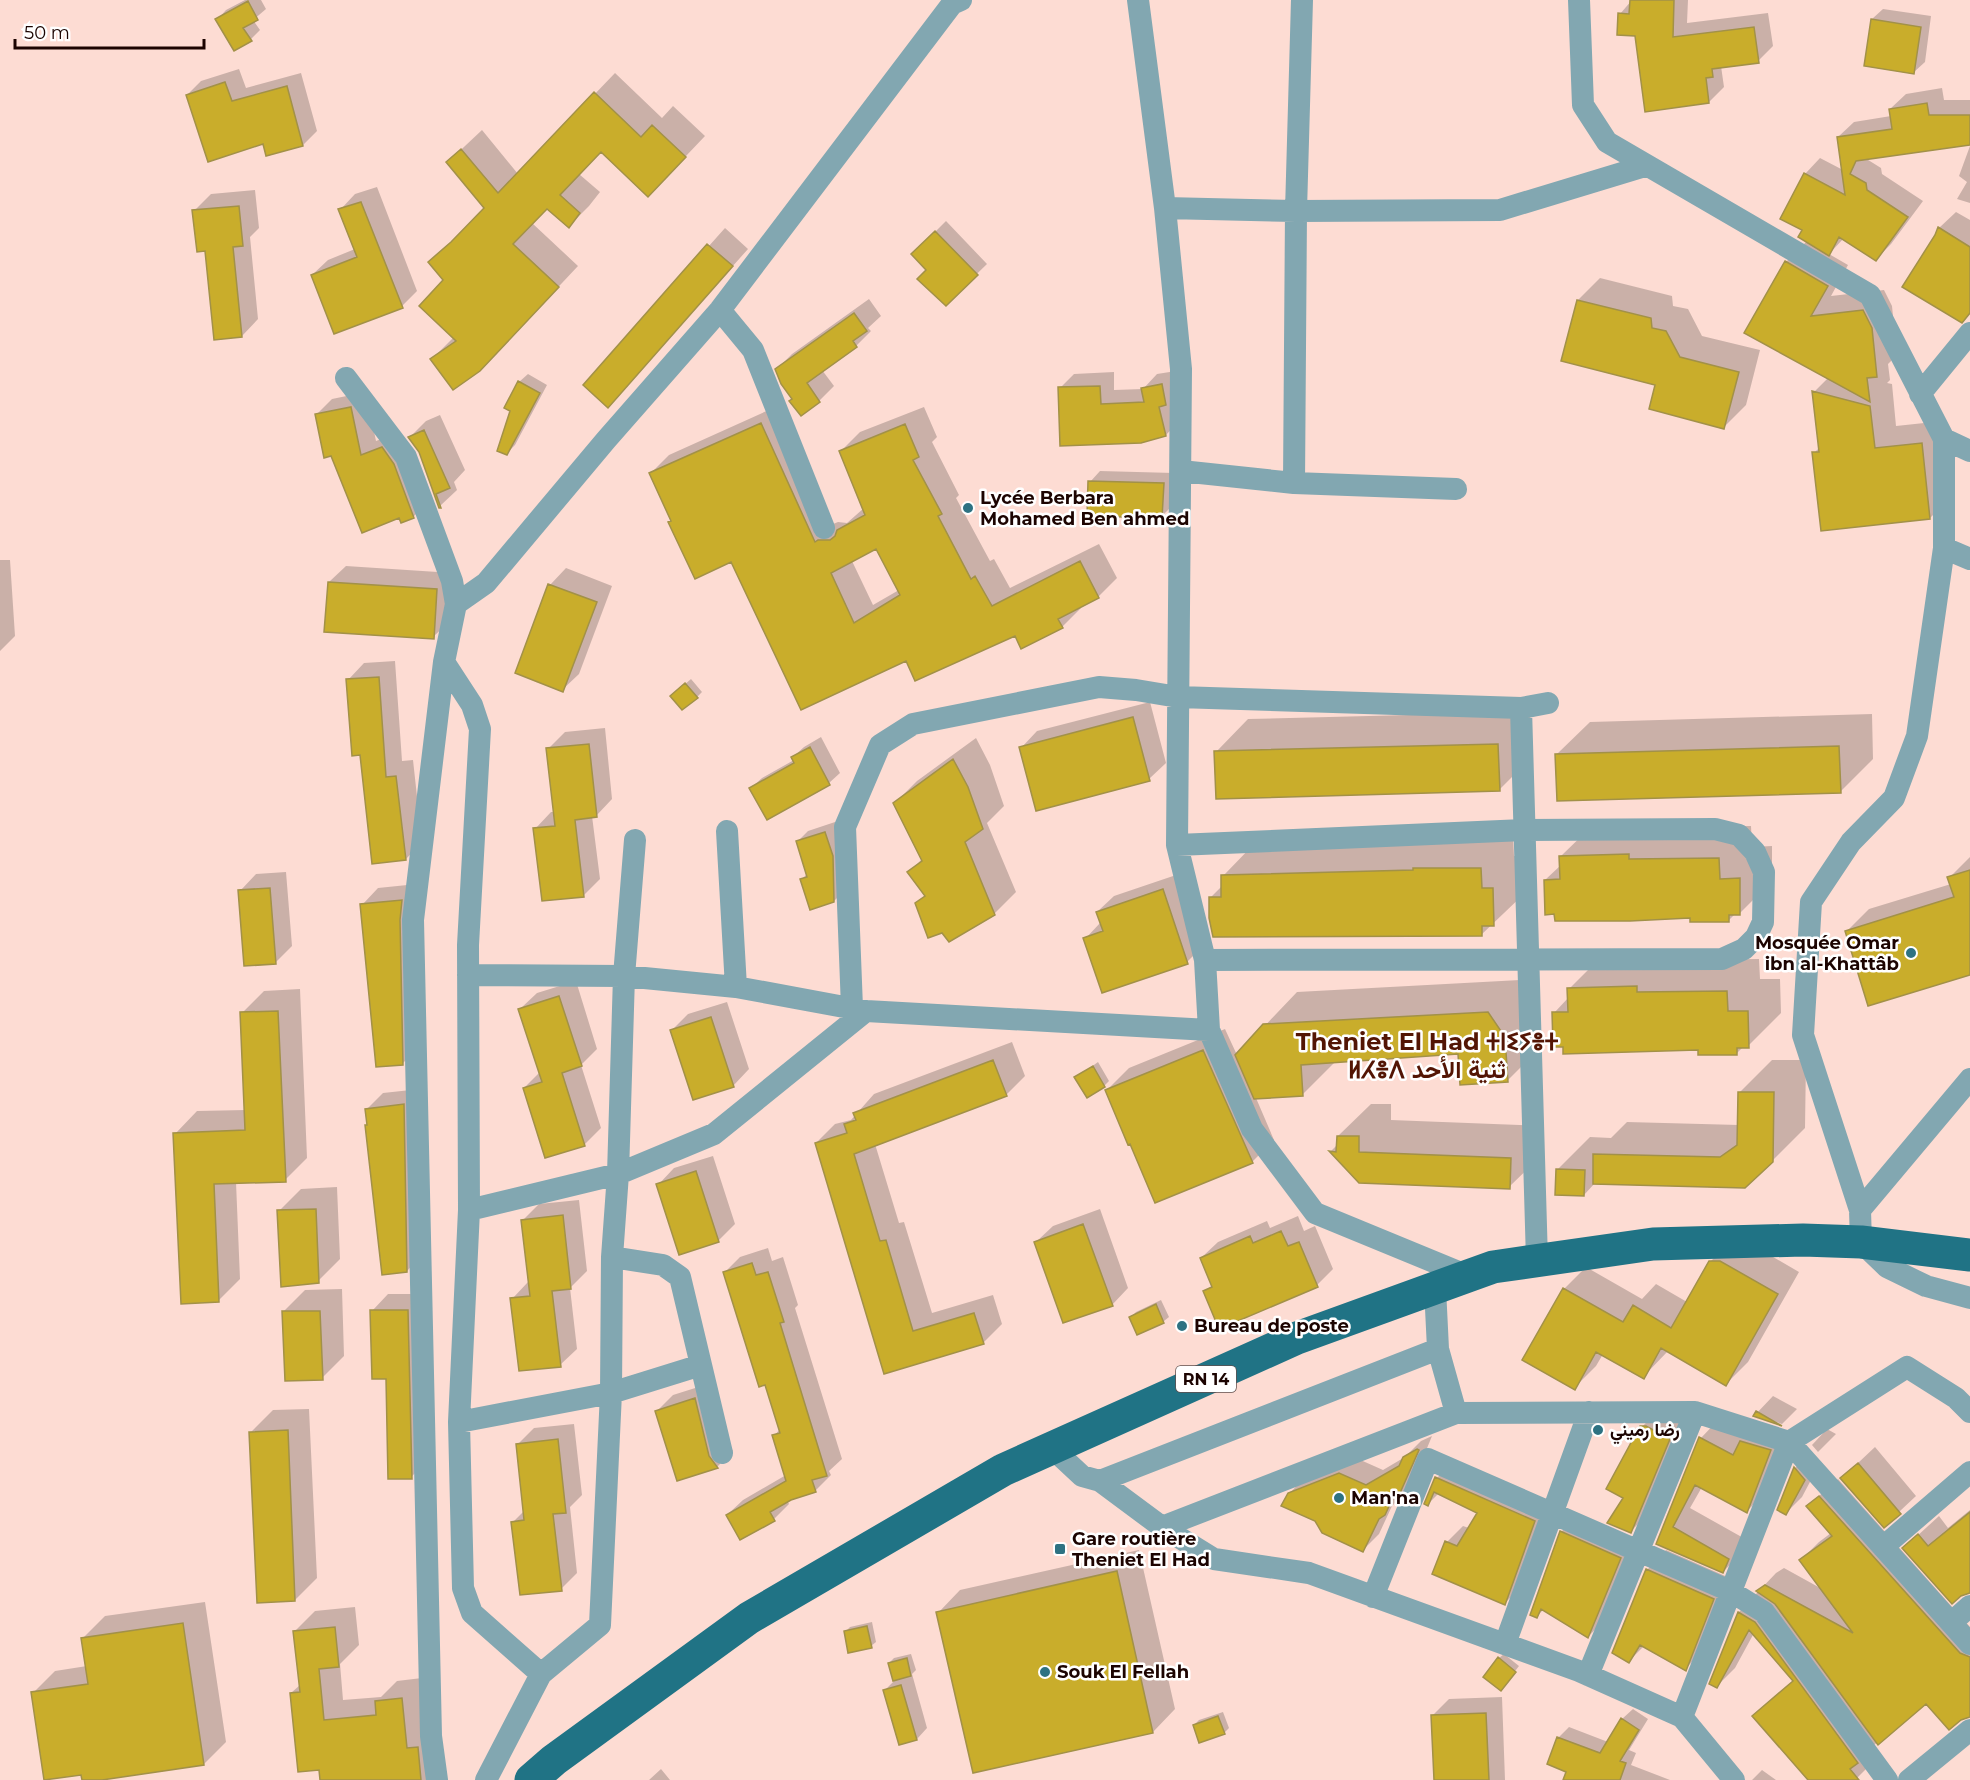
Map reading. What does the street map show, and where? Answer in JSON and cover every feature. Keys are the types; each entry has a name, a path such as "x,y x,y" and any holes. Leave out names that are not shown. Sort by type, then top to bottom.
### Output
{"main road":[{"name":"RN 14","path":"531,1780 554,1760 749,1618 1004,1470 1297,1338 1493,1267 1653,1244 1803,1240 1861,1242 1970,1255"}],"street":[{"path":"456,604 486,583 606,440 720,310 952,4 961,0"},
{"path":"1138,0 1165,208 1181,369 1177,845 1205,960 1209,1030 1252,1128 1315,1213 1468,1276"},
{"path":"1294,483 1296,211 1302,0"},
{"path":"1579,0 1583,105 1607,142 1870,295 1944,439 1944,548 1917,736 1894,798 1851,842 1811,902 1803,1035 1860,1210 1861,1242 1887,1267 1926,1286 1970,1298"},
{"path":"1165,208 1296,211 1500,210 1646,166"},
{"path":"720,310 753,350 824,528"},
{"path":"1920,394 1970,333"},
{"path":"346,378 406,457 452,581 456,604 444,662 414,920 431,1736 437,1780"},
{"path":"1944,439 1970,451"},
{"path":"1180,471 1294,483 1456,489"},
{"path":"1944,548 1970,560"},
{"path":"444,662 472,705 480,729 468,945 469,1210 459,1422 463,1588 472,1613 541,1674"},
{"path":"859,1009 844,827 880,745 913,724 1099,687 1178,697 1521,708 1548,703"},
{"path":"1521,708 1537,1261"},
{"path":"1177,845 1524,831 1715,829 1739,835 1755,852 1764,872 1763,922 1756,937 1744,949 1722,959 1205,960"},
{"path":"727,831 736,987"},
{"path":"486,1780 541,1674 600,1625 611,1393 612,1257 618,1174 624,976 635,840"},
{"path":"468,975 624,976 736,987 859,1009 1209,1030"},
{"path":"469,1210 618,1174 714,1134 859,1009"},
{"path":"1860,1210 1970,1079"},
{"path":"612,1257 663,1264 680,1277 722,1453"},
{"path":"1435,1288 1438,1349 1456,1413"},
{"path":"1100,1481 1438,1349"},
{"path":"459,1422 611,1393 701,1365"},
{"path":"1682,1718 1789,1442 1907,1367 1956,1398 1970,1412"},
{"path":"1505,1644 1588,1412"},
{"path":"1162,1527 1456,1413 1695,1412 1789,1442 1970,1644"},
{"path":"1588,1675 1695,1412"},
{"path":"1052,1448 1082,1476 1100,1481 1162,1527 1214,1559 1309,1574 1588,1675 1682,1718 1734,1780"},
{"path":"1373,1597 1428,1459 1730,1591 1764,1612 1887,1780"},
{"path":"1883,1547 1970,1472"},
{"path":"1951,1623 1970,1606"},
{"path":"1909,1780 1970,1730"}],"building":[{"path":"1630,0 1674,0 1673,37 1754,27 1759,63 1712,69 1713,77 1706,78 1709,103 1645,112 1635,36 1617,35 1618,13 1629,14"},
{"path":"248,1 258,20 243,28 252,41 234,51 215,19"},
{"path":"1871,19 1921,27 1914,74 1864,66"},
{"path":"225,82 232,101 287,86 303,146 266,156 263,144 208,162 186,95"},
{"path":"594,92 641,137 652,125 686,157 648,197 601,152 560,195 580,213 569,228 547,209 513,244 559,287 480,371 453,390 430,359 456,341 419,306 443,280 428,262 484,208 446,162 461,149 498,193"},
{"path":"1927,103 1929,115 1970,115 1970,145 1856,161 1850,174 1866,183 1867,190 1908,217 1876,261 1839,237 1829,256 1798,237 1802,230 1780,219 1804,173 1845,195 1837,137 1892,129 1889,109"},
{"path":"361,202 403,308 334,334 311,275 357,257 338,209"},
{"path":"239,206 243,246 233,247 242,337 214,340 205,251 197,252 192,210"},
{"path":"1938,227 1970,247 1970,313 1962,323 1902,287"},
{"path":"935,231 978,275 946,306 917,279 926,270 911,254"},
{"path":"707,244 733,266 608,408 583,385"},
{"path":"1785,261 1828,286 1811,316 1863,310 1872,328 1877,377 1867,378 1870,402 1744,333"},
{"path":"1577,300 1651,318 1652,328 1666,331 1680,357 1739,372 1724,429 1649,409 1655,385 1561,361"},
{"path":"854,313 867,331 853,341 857,347 807,383 820,402 801,416 789,401 792,399 781,384 775,369"},
{"path":"518,381 540,393 507,455 497,451 510,411 504,408"},
{"path":"1162,384 1166,405 1159,407 1166,436 1141,443 1060,446 1058,387 1100,386 1101,404 1144,402 1141,388"},
{"path":"1812,391 1870,406 1875,448 1922,443 1930,519 1821,531 1812,452 1819,452"},
{"path":"351,407 361,455 382,447 394,464 414,518 401,523 399,518 362,533 331,456 324,458 315,414"},
{"path":"761,423 815,542 830,540 835,536 837,530 865,515 839,451 905,424 919,457 913,460 942,514 938,516 971,579 975,576 992,606 1080,561 1099,598 1058,619 1063,628 1021,649 1015,636 915,681 906,661 801,710 731,562 695,579 668,522 671,521 649,473","holes":["876,549 900,595 854,623 831,573"]},
{"path":"424,430 450,488 436,494 441,508 439,508 419,452 408,437"},
{"path":"1088,481 1164,483 1162,518 1087,516"},
{"path":"328,582 437,589 434,639 324,632"},
{"path":"548,584 597,602 563,692 515,673"},
{"path":"379,677 386,777 396,776 406,860 372,864 360,755 352,756 346,679"},
{"path":"685,683 698,698 682,710 670,696"},
{"path":"1133,717 1150,781 1036,811 1019,747"},
{"path":"589,744 597,817 575,820 584,897 542,901 533,828 555,826 546,748"},
{"path":"1498,744 1500,791 1216,799 1214,751"},
{"path":"1839,746 1841,793 1557,801 1555,754"},
{"path":"810,747 830,785 767,820 749,788 794,763 791,757"},
{"path":"953,759 968,787 983,829 965,842 995,915 949,942 942,933 928,938 915,903 925,896 907,872 922,861 893,803"},
{"path":"825,832 833,856 834,902 810,910 800,879 807,877 796,841"},
{"path":"1629,854 1629,859 1719,858 1720,879 1740,878 1740,915 1729,915 1729,922 1690,922 1690,918 1555,921 1554,914 1545,915 1544,880 1560,879 1559,856"},
{"path":"1413,868 1481,868 1482,888 1493,888 1494,926 1482,926 1482,936 1213,937 1209,918 1209,897 1221,897 1221,875 1413,870"},
{"name":"Mosquée Omar ibn al-Khattâb","path":"1970,870 1970,975 1868,1006 1845,931 1954,897 1947,877"},
{"path":"270,888 276,964 244,966 238,890"},
{"path":"1163,889 1188,964 1102,993 1083,938 1103,931 1096,912"},
{"path":"402,900 400,920 403,1065 376,1067 360,904"},
{"path":"1637,986 1637,992 1727,991 1728,1011 1748,1011 1749,1048 1737,1048 1737,1055 1698,1055 1698,1050 1563,1054 1563,1047 1553,1047 1552,1012 1568,1012 1567,988"},
{"path":"559,996 582,1066 562,1073 585,1146 545,1158 523,1088 542,1082 518,1009"},
{"path":"278,1011 286,1182 214,1184 219,1302 181,1304 173,1133 245,1130 240,1012"},
{"path":"1488,1012 1505,1037 1508,1082 1460,1085 1458,1054 1301,1065 1303,1096 1254,1099 1235,1055 1263,1024"},
{"path":"711,1017 734,1087 693,1100 670,1030"},
{"path":"1203,1050 1253,1163 1155,1203 1105,1090"},
{"path":"993,1060 1007,1096 854,1154 880,1241 886,1240 913,1331 974,1313 984,1344 884,1374 815,1143 847,1133 844,1124 856,1120 853,1113"},
{"path":"1093,1066 1105,1087 1087,1098 1074,1077"},
{"path":"1738,1092 1774,1092 1773,1162 1745,1188 1593,1184 1593,1154 1720,1157 1737,1145"},
{"path":"404,1104 407,1272 382,1275 365,1109"},
{"path":"1337,1136 1359,1136 1359,1152 1511,1158 1510,1189 1359,1183 1329,1151 1336,1152"},
{"path":"1556,1169 1585,1170 1584,1196 1555,1195"},
{"path":"696,1171 719,1242 679,1255 656,1184"},
{"path":"316,1209 319,1283 281,1287 277,1210"},
{"path":"563,1215 571,1289 552,1291 561,1367 519,1371 510,1298 530,1296 521,1220"},
{"path":"1083,1224 1113,1306 1063,1323 1034,1242"},
{"path":"1281,1231 1288,1246 1299,1242 1318,1287 1219,1329 1203,1291 1212,1287 1200,1258 1250,1236 1253,1243"},
{"path":"1709,1261 1720,1261 1778,1294 1726,1386 1661,1348 1644,1379 1596,1352 1575,1390 1522,1360 1563,1288 1623,1322 1633,1305 1671,1328"},
{"path":"752,1263 756,1275 768,1272 784,1322 780,1323 827,1476 812,1480 816,1492 791,1500 770,1512 775,1521 740,1540 726,1515 786,1481 772,1435 780,1433 765,1385 759,1387 723,1272"},
{"path":"1156,1304 1164,1323 1137,1335 1129,1317"},
{"path":"370,1310 408,1310 412,1479 388,1479 386,1379 372,1379"},
{"path":"282,1311 320,1311 323,1380 285,1381"},
{"path":"695,1398 709,1456 718,1468 677,1481 655,1411"},
{"path":"1756,1411 1782,1426 1753,1416"},
{"path":"1640,1426 1646,1426 1670,1439 1631,1533 1607,1523 1623,1498 1606,1489"},
{"path":"288,1430 295,1601 257,1603 249,1432"},
{"path":"1699,1437 1733,1455 1740,1441 1771,1450 1747,1513 1695,1485 1673,1527 1729,1559 1723,1573 1656,1544"},
{"path":"558,1439 566,1513 553,1514 562,1591 520,1595 511,1522 524,1520 516,1444"},
{"name":"Man'na","path":"1419,1450 1400,1493 1396,1491 1363,1552 1322,1533 1315,1521 1281,1506 1288,1493 1339,1473 1366,1485 1399,1466 1403,1457"},
{"path":"1858,1463 1901,1514 1884,1528 1840,1478"},
{"path":"1794,1467 1805,1480 1786,1515 1777,1510"},
{"path":"1435,1477 1535,1521 1505,1605 1432,1574 1445,1541 1457,1546 1477,1513 1434,1492 1428,1506 1424,1504"},
{"path":"1819,1496 1960,1653 1970,1657 1970,1717 1961,1720 1949,1730 1926,1704 1878,1745 1775,1604 1756,1591 1765,1585 1853,1633 1799,1560 1832,1536 1806,1506"},
{"path":"1970,1512 1970,1593 1961,1596 1952,1604 1902,1548 1918,1534 1928,1546"},
{"path":"1560,1531 1621,1558 1588,1638 1541,1609 1537,1618 1530,1615"},
{"path":"1646,1569 1714,1599 1686,1671 1640,1645 1629,1663 1612,1653"},
{"name":"Souk El Fellah","path":"1117,1571 1153,1733 973,1773 936,1612"},
{"path":"1738,1612 1755,1622 1858,1763 1850,1769 1859,1780 1808,1780 1752,1716 1793,1681 1749,1630 1717,1688 1709,1684"},
{"path":"183,1623 204,1765 102,1780 82,1780 81,1775 44,1780 31,1692 88,1684 81,1638"},
{"path":"867,1626 872,1648 848,1653 844,1631"},
{"path":"335,1627 339,1667 319,1669 324,1720 376,1715 375,1701 402,1698 407,1748 418,1747 421,1780 320,1780 319,1770 298,1772 290,1693 300,1692 293,1631"},
{"path":"1498,1657 1516,1672 1501,1691 1483,1677"},
{"path":"907,1658 911,1676 893,1681 888,1663"},
{"path":"901,1685 917,1740 899,1745 883,1690"},
{"path":"1486,1713 1489,1780 1434,1780 1431,1715"},
{"path":"1218,1716 1225,1734 1199,1743 1193,1725"},
{"path":"1621,1718 1639,1730 1620,1761 1626,1763 1620,1780 1563,1780 1566,1772 1547,1764 1557,1737 1600,1753"}],"place":[{"name":"Lycée Berbara Mohamed Ben ahmed","path":"968,508"},
{"name":"Mosquée Omar ibn al-Khattâb","path":"1911,953"},
{"name":"Bureau de poste","path":"1182,1326"},
{"name":"رضا رميني","path":"1598,1430"},
{"name":"Man'na","path":"1339,1498"},
{"name":"Gare routière Theniet El Had","path":"1060,1549"},
{"name":"Souk El Fellah","path":"1045,1672"}],"district":[{"name":"Theniet El Had ⵜⵏⵉⵢⴻⵜ ⵍⵃⴻⴷ ثنية الأحد","path":"1427,1055"}]}
